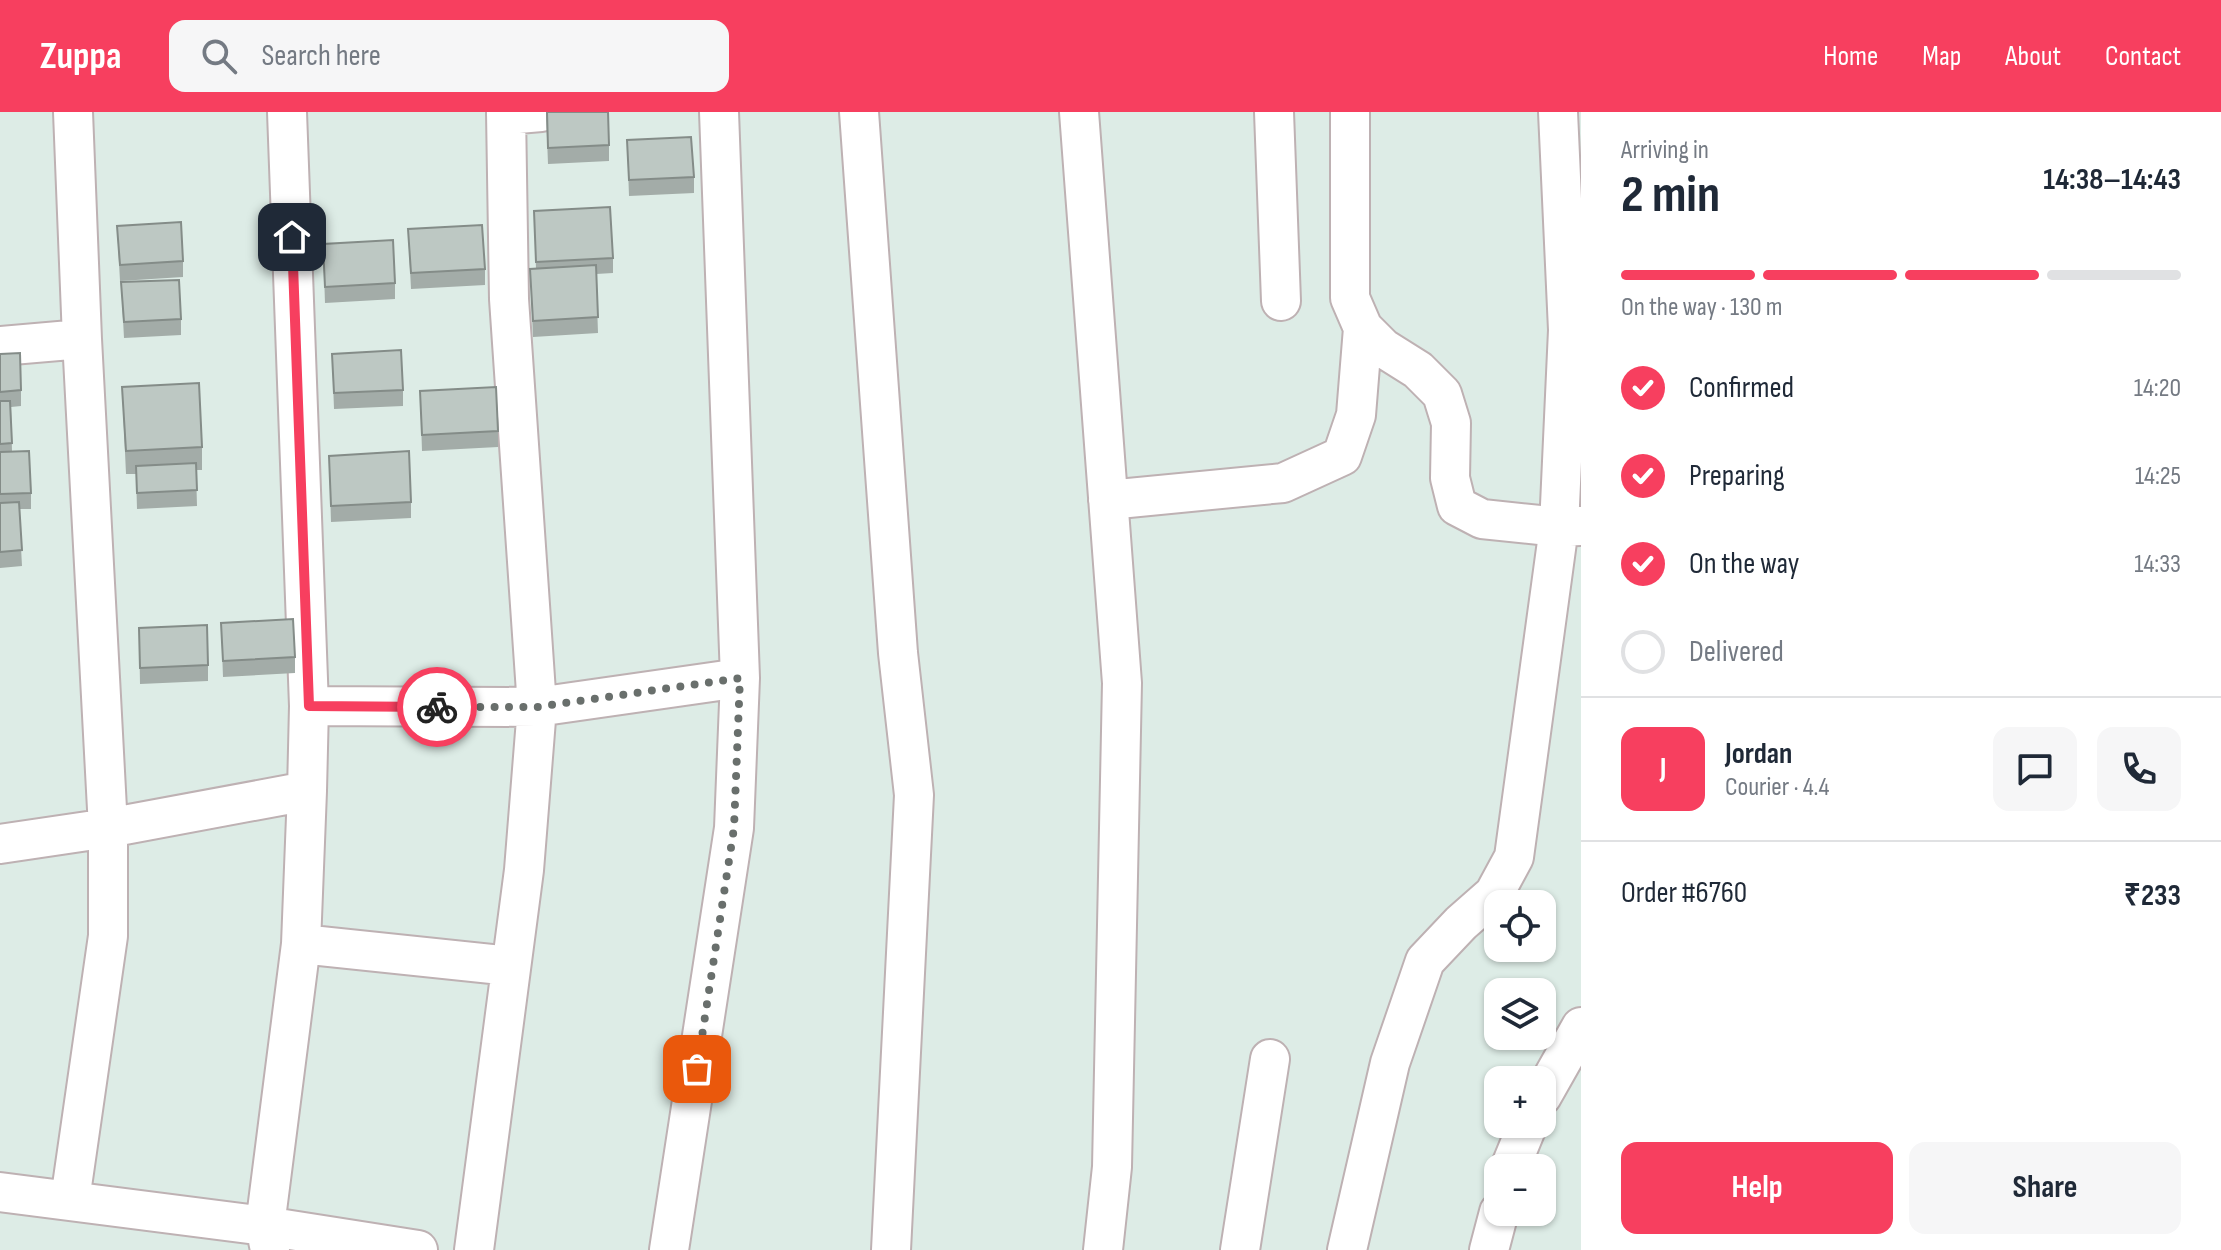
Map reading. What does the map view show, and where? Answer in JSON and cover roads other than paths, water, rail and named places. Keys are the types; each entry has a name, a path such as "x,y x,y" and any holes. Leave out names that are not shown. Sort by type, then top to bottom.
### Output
{"street":[{"path":"70,1200 108,936 108,828 73,112"},
{"path":"268,1238 301,944 309,706 287,112"},
{"path":"669,1250 734,828 740,678 719,112"},
{"path":"859,112 898,653 914,795 891,1250"},
{"path":"1079,112 1122,683 1112,1167 1103,1250"},
{"path":"1274,112 1281,301"},
{"path":"1350,112 1350,298 1363,328 1383,348 1418,370 1442,394 1451,423 1450,478 1457,506 1482,519 1570,526"},
{"path":"1347,1250 1390,1063 1425,961 1494,894 1514,857 1570,526 1574,331 1558,112"},
{"path":"474,1250 524,870 537,707 509,299 518,113"},
{"path":"1108,500 1283,483 1342,456 1356,415 1363,328"},
{"path":"0,346 82,339"},
{"path":"309,706 537,707 740,678"},
{"path":"0,844 108,828 307,791"},
{"path":"301,944 511,966"},
{"path":"1556,1071 1581,1027"},
{"path":"1240,1250 1270,1059"},
{"path":"0,1192 70,1200 268,1238 418,1250"},
{"path":"1489,1250 1495,1226"}]}
